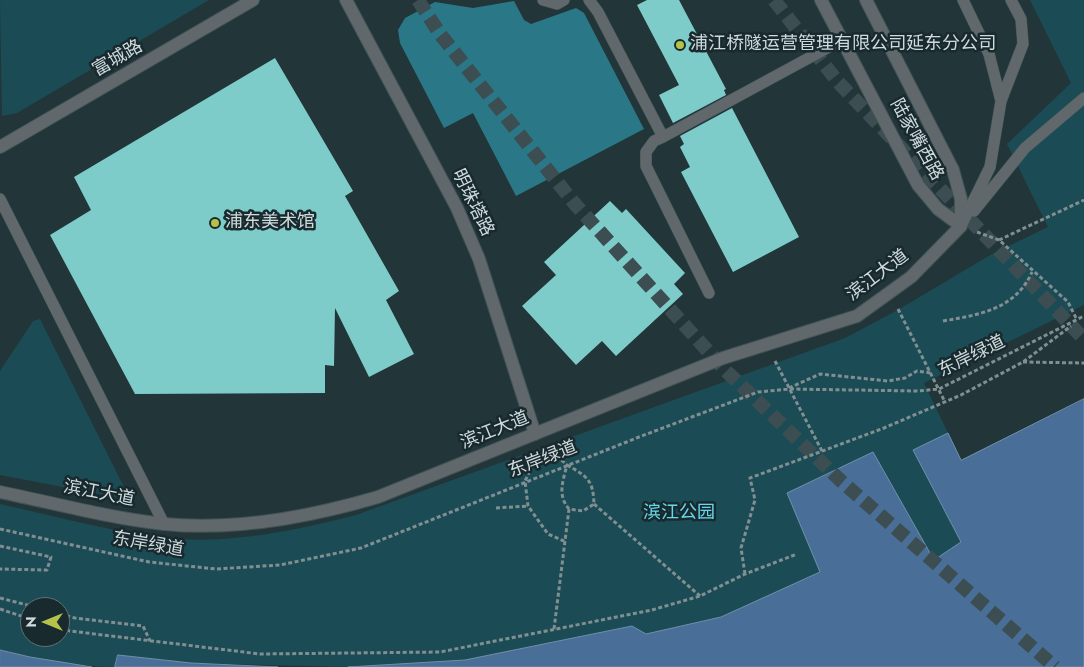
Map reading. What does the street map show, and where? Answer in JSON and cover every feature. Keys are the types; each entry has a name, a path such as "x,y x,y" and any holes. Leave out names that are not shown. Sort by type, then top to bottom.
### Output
{"street":[{"name":"富城路","path":"0,148 253,0"},
{"name":"明珠塔路","path":"346,0 457,208 479,259 535,434"},
{"name":"陆家嘴西路","path":"821,0 918,185 938,209 962,226"},
{"name":"陆家嘴西路","path":"866,0 953,170 961,200 962,226"},
{"name":"滨江大道","path":"0,492 164,524 207,526 240,524 316,513 347,506 378,497 723,358 857,316 911,277 962,226"}],"lane":[{"path":"543,0 556,4 564,0"},
{"path":"589,0 598,12 663,137"},
{"path":"963,0 989,54 1001,101"},
{"path":"962,226 990,167 1001,101 1023,44 1022,20 1011,0"},
{"path":"709,293 646,166 646,152 654,141 842,40"},
{"path":"962,226 1025,148 1084,98"},
{"path":"0,199 164,524"}],"path":[{"path":"999,240 1084,200"},
{"path":"962,226 999,240 1032,272 1068,302 1077,319"},
{"path":"942,321 974,316 1002,306 1026,286 1032,272"},
{"path":"890,293 945,402"},
{"path":"746,574 741,548 755,500 750,478 945,402 1023,362 1084,315"},
{"name":"东岸绿道","path":"0,529 149,562 216,569 273,566 311,560 361,548 525,481 758,392 789,389 918,391 939,389 1077,319"},
{"path":"766,344 822,451"},
{"path":"1023,362 1084,363"},
{"path":"789,389 820,374 888,381 905,378 916,371 931,373"},
{"path":"535,434 567,465 586,476 593,488 594,504 700,596"},
{"path":"547,447 533,465 525,481 528,506 548,534 566,542"},
{"path":"554,629 566,542 568,510 563,502 561,486 567,465"},
{"path":"568,510 583,511 594,504"},
{"path":"496,508 528,506"},
{"path":"0,546 51,557 47,570 0,570"},
{"path":"70,629 260,654 440,652 652,610 700,596 746,574 796,554"},
{"path":"0,598 20,603"},
{"path":"0,609 20,616"},
{"path":"70,617 143,626 150,641"}],"green space":[{"path":"0,0 209,0 17,113 2,116"},
{"name":"滨江公园","path":"1030,0 1084,0 1084,305 924,383 948,433 914,451 961,542 934,560 820,572 721,617 646,634 631,626 465,660 348,667 191,663 119,655 115,667 57,662 0,650 0,504 112,529 157,537 200,540 268,534 356,515 845,338 896,311 992,254 1048,227 1007,144 1071,83"},
{"path":"40,319 125,489 121,498 0,475 0,371 33,321"}],"shaded area":[{"path":"514,1 524,20 531,24 576,8 584,13 644,129 516,196 473,113 444,128 400,43 398,30 405,18 435,2 473,8"},
{"path":"1084,399 1084,667 348,667 465,660 632,626 646,634 721,617 820,572 787,493 873,452 934,560 961,542 913,450 948,433 961,460"},
{"path":"0,650 30,657 92,667 0,667"},
{"path":"118,655 191,663 278,667 115,667"}],"building":[{"name":"浦江桥隧运营管理有限公司延东分公司","path":"647,0 679,0 726,89 724,90 726,95 673,123 659,95 679,85 637,5"},
{"name":"浦东美术馆","path":"275,58 353,191 345,196 399,291 386,300 414,354 369,377 335,308 334,366 325,365 325,393 135,394 50,235 91,210 74,177"},
{"path":"732,108 799,237 733,272 681,172 690,167 680,147 684,144 680,136"},
{"path":"610,201 622,213 626,209 685,273 674,284 683,294 616,356 602,341 576,365 522,306 556,275 544,262"}],"tunnel":[{"path":"418,0 440,34 574,203 726,371 841,481 1055,667"},
{"path":"774,0 838,82 1084,339"}],"place":[{"name":"浦江桥隧运营管理有限公司延东分公司","path":"680,45"},
{"name":"浦东美术馆","path":"215,223"}]}
